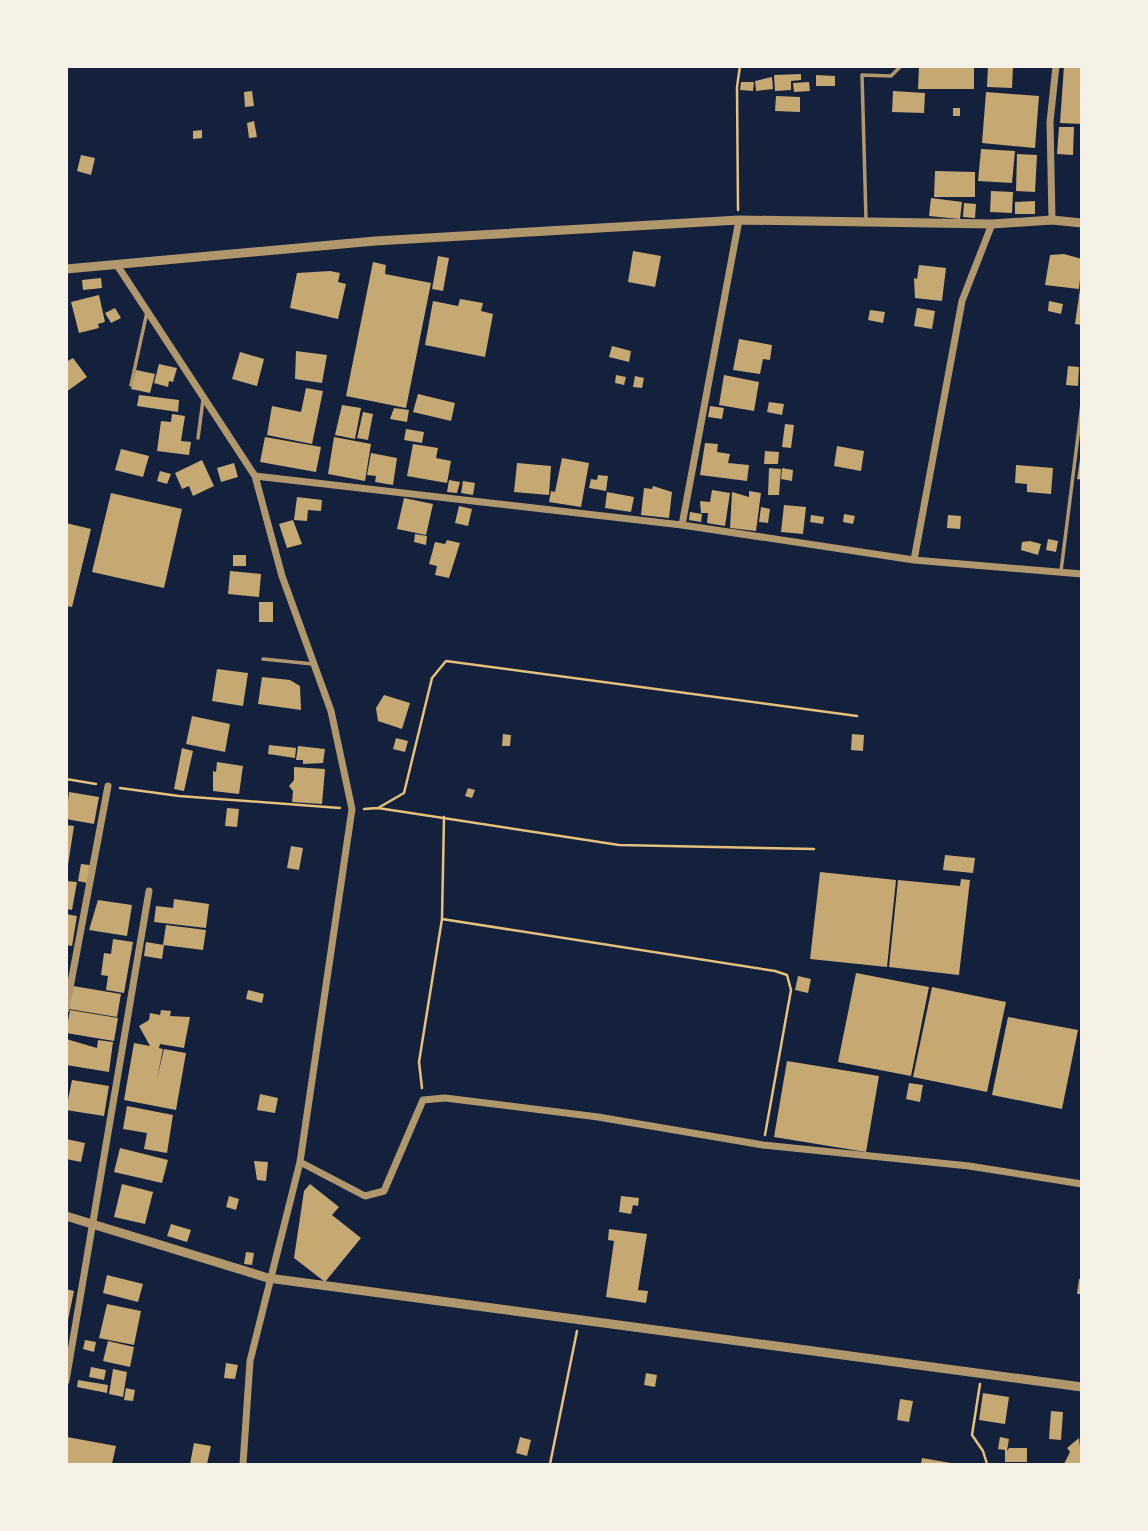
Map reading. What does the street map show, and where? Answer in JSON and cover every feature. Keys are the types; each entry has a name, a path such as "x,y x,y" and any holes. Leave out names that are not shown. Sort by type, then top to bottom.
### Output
{"street":[{"path":"1052,219 1050,122 1056,66"},
{"path":"66,270 375,240 738,220 992,224 1052,219 1082,223"},
{"path":"682,525 738,220"},
{"path":"914,560 962,301 992,224"},
{"path":"117,265 255,476 282,576 331,711 352,809 300,1162 268,1278 250,1361 243,1465"},
{"path":"255,476 682,525 914,560 1082,574"},
{"path":"66,1009 108,786"},
{"path":"66,1381 149,891"},
{"path":"300,1162 365,1196 384,1191 423,1100 446,1098 598,1117 763,1145 969,1166 1082,1184"},
{"path":"66,1216 268,1278 1082,1387"}],"lane":[{"path":"866,221 862,75 891,76 901,66"},
{"path":"131,385 148,310"},
{"path":"198,439 204,395"},
{"path":"1061,573 1082,404"},
{"path":"263,659 314,664"}],"path":[{"path":"738,220 737,87 740,66"},
{"path":"378,808 404,793 432,678 446,661 857,716"},
{"path":"66,779 179,796 352,809 378,808 619,845 814,849"},
{"path":"423,1100 419,1062 442,919 444,817"},
{"path":"442,919 787,975 791,990 763,1145"},
{"path":"550,1465 579,1321"},
{"path":"982,1374 972,1435 983,1451 987,1465"}],"building":[{"path":"919,66 974,66 974,89 918,89"},
{"path":"988,66 1013,66 1012,88 987,87"},
{"path":"1064,66 1082,66 1082,124 1060,123"},
{"path":"801,74 801,80 791,81 791,90 775,91 774,75"},
{"path":"816,75 835,76 835,86 816,86"},
{"path":"772,77 773,89 756,91 755,81"},
{"path":"741,82 754,82 753,91 740,90"},
{"path":"809,82 810,91 794,92 793,83"},
{"path":"252,91 254,106 245,107 244,92"},
{"path":"893,91 925,93 924,113 892,112"},
{"path":"986,92 1039,96 1035,148 982,143"},
{"path":"776,96 800,97 800,112 775,111"},
{"path":"953,108 960,108 960,116 953,116"},
{"path":"254,121 257,137 249,138 247,123"},
{"path":"1059,127 1074,127 1073,155 1057,154"},
{"path":"202,130 202,138 193,139 193,131"},
{"path":"981,149 1015,151 1012,183 978,181"},
{"path":"1017,154 1037,155 1035,192 1016,191"},
{"path":"81,155 95,158 91,175 77,171"},
{"path":"935,171 975,172 975,197 934,197"},
{"path":"991,191 1013,192 1012,213 990,212"},
{"path":"931,198 962,202 960,219 929,216"},
{"path":"1035,201 1035,214 1015,214 1015,202"},
{"path":"964,203 976,204 975,218 963,217"},
{"path":"633,251 661,256 655,287 628,282"},
{"path":"1064,254 1082,259 1079,289 1045,285 1050,255"},
{"path":"438,256 449,258 443,291 432,289"},
{"path":"373,262 386,265 385,274 431,283 406,408 346,396"},
{"path":"919,265 946,268 942,301 915,298 914,278 917,279"},
{"path":"297,273 340,273 338,282 346,284 338,319 290,308"},
{"path":"101,278 102,288 83,290 82,280"},
{"path":"1082,289 1082,325 1075,324"},
{"path":"99,295 105,322 98,324 99,328 79,333 71,302"},
{"path":"460,299 483,303 481,311 493,314 485,357 425,345 433,301 458,306"},
{"path":"1049,301 1063,304 1061,314 1048,311"},
{"path":"115,308 121,318 111,323 105,313"},
{"path":"917,308 935,311 932,329 914,326"},
{"path":"870,310 885,312 883,323 868,320"},
{"path":"739,339 772,345 770,360 763,359 760,374 733,370"},
{"path":"612,346 631,351 629,362 609,357"},
{"path":"296,351 327,355 322,383 295,379"},
{"path":"240,352 264,359 257,386 232,379"},
{"path":"73,358 87,377 66,392 66,362"},
{"path":"159,364 177,368 173,382 169,381 168,387 154,383"},
{"path":"1068,366 1079,367 1078,386 1066,385"},
{"path":"136,370 155,374 150,393 131,389"},
{"path":"616,375 626,377 624,385 615,383"},
{"path":"724,375 759,382 754,411 719,405"},
{"path":"635,376 644,378 642,388 633,387"},
{"path":"306,388 323,391 312,444 267,435 272,406 301,412"},
{"path":"418,394 455,403 451,421 413,412"},
{"path":"139,395 179,400 178,412 137,406"},
{"path":"769,402 784,404 782,415 767,412"},
{"path":"342,405 361,408 355,439 335,435"},
{"path":"710,406 724,408 722,419 708,417"},
{"path":"394,408 409,410 407,422 390,419"},
{"path":"363,412 373,414 368,440 357,438"},
{"path":"172,414 185,416 181,441 191,442 189,455 157,451 161,421 171,422"},
{"path":"785,424 794,425 791,448 782,447"},
{"path":"406,429 424,432 422,443 404,440"},
{"path":"265,437 321,447 316,472 260,462"},
{"path":"334,437 371,444 365,481 328,474"},
{"path":"705,443 718,444 717,452 730,454 728,463 749,465 747,481 700,475"},
{"path":"413,444 438,448 436,458 451,461 447,483 407,476"},
{"path":"837,446 864,451 861,471 834,466"},
{"path":"121,449 149,456 143,477 115,470"},
{"path":"765,451 779,452 778,464 764,464"},
{"path":"371,453 397,458 393,485 375,482 376,476 367,475"},
{"path":"562,458 589,463 581,507 549,502 551,491 555,492"},
{"path":"1082,459 1082,480 1077,479"},
{"path":"202,460 214,486 193,496 189,486 182,489 175,473"},
{"path":"234,463 238,477 221,482 217,468"},
{"path":"517,463 551,466 549,495 514,492"},
{"path":"1016,465 1053,468 1051,494 1027,492 1027,484 1015,483"},
{"path":"769,468 781,469 779,495 768,495"},
{"path":"782,468 793,470 792,481 781,479"},
{"path":"160,471 171,474 167,484 157,481"},
{"path":"598,475 608,476 606,491 589,488 591,479 597,480"},
{"path":"449,480 460,482 457,493 447,492"},
{"path":"463,481 475,483 473,495 461,493"},
{"path":"653,486 672,492 669,518 641,515 644,488 652,489"},
{"path":"712,490 730,493 725,526 707,523 708,513 701,513 700,501 710,502"},
{"path":"749,491 761,493 756,531 730,528 732,492 749,497"},
{"path":"607,492 634,497 631,512 605,508"},
{"path":"111,493 182,509 164,588 92,572"},
{"path":"297,497 322,500 321,511 308,510 307,521 294,520"},
{"path":"404,498 433,504 426,535 397,529"},
{"path":"784,505 806,507 803,534 781,532"},
{"path":"459,506 472,509 468,526 455,523"},
{"path":"761,507 770,509 768,523 759,522"},
{"path":"690,512 702,514 701,522 689,520"},
{"path":"844,514 855,516 853,524 843,522"},
{"path":"811,515 824,517 823,524 810,522"},
{"path":"948,515 961,516 960,529 947,528"},
{"path":"293,520 302,544 287,548 279,524"},
{"path":"66,523 91,529 72,607 66,606"},
{"path":"415,534 427,536 426,545 414,542"},
{"path":"1048,539 1058,541 1056,552 1046,550"},
{"path":"447,540 460,543 449,578 435,575 437,566 429,564 435,542 445,544"},
{"path":"1022,542 1041,544 1038,555 1021,550"},
{"path":"233,555 246,555 246,566 233,566"},
{"path":"230,571 261,574 259,597 228,594"},
{"path":"259,602 273,602 273,622 259,622"},
{"path":"217,669 248,673 243,706 212,701"},
{"path":"262,677 290,680 300,686 301,710 258,704"},
{"path":"384,695 410,703 402,729 378,721 376,708"},
{"path":"192,716 230,724 225,752 186,744"},
{"path":"503,734 511,735 510,746 502,746"},
{"path":"852,734 864,735 863,751 851,750"},
{"path":"396,738 408,741 405,752 393,749"},
{"path":"269,745 296,748 295,758 268,754"},
{"path":"298,746 325,749 323,763 303,764 303,760 296,760"},
{"path":"182,748 193,751 184,791 174,789"},
{"path":"217,762 243,766 239,794 213,791 213,771 216,772"},
{"path":"294,767 325,769 322,804 292,802 293,791 289,786 294,780"},
{"path":"468,788 475,790 472,798 465,796"},
{"path":"69,792 99,797 94,824 66,819"},
{"path":"227,808 239,809 237,827 225,826"},
{"path":"66,825 74,826 68,865 66,865"},
{"path":"291,846 303,848 299,870 287,868"},
{"path":"945,855 975,858 973,873 943,870"},
{"path":"81,864 90,865 87,883 78,881"},
{"path":"820,872 896,880 887,967 810,959"},
{"path":"961,879 970,880 959,975 889,967 898,880 960,886"},
{"path":"66,881 77,882 72,910 66,909"},
{"path":"174,899 209,904 206,928 154,922 156,906 173,908"},
{"path":"98,900 132,905 127,936 89,930"},
{"path":"66,914 77,916 72,946 66,945"},
{"path":"166,925 206,930 203,950 163,945"},
{"path":"113,939 133,942 124,993 106,990 108,976 101,975 104,953 111,954"},
{"path":"146,942 164,945 162,959 144,956"},
{"path":"856,973 929,987 911,1076 838,1062"},
{"path":"798,976 811,979 808,993 795,990"},
{"path":"73,986 121,994 117,1017 69,1009"},
{"path":"932,987 1006,1002 987,1092 913,1077"},
{"path":"248,990 264,994 262,1003 246,999"},
{"path":"70,1010 118,1018 114,1041 66,1033"},
{"path":"161,1010 171,1011 170,1016 190,1017 184,1048 160,1044 159,1048 163,1049 157,1079 164,1049 186,1053 176,1110 124,1100 134,1043 150,1046 139,1026 149,1020 150,1013 160,1015"},
{"path":"1008,1017 1078,1030 1062,1109 992,1095"},
{"path":"66,1039 97,1048 98,1040 113,1042 109,1072 66,1065"},
{"path":"787,1061 879,1076 866,1152 774,1137"},
{"path":"72,1080 109,1086 104,1116 66,1110"},
{"path":"909,1083 923,1085 920,1102 906,1099"},
{"path":"260,1094 278,1098 275,1113 257,1110"},
{"path":"127,1106 173,1115 167,1153 144,1149 147,1133 123,1129"},
{"path":"66,1139 85,1143 81,1162 66,1159"},
{"path":"120,1148 168,1160 162,1183 114,1172"},
{"path":"254,1161 268,1162 266,1181 257,1180"},
{"path":"122,1184 153,1192 145,1224 114,1217"},
{"path":"310,1184 339,1207 332,1215 361,1238 325,1282 294,1258 304,1191"},
{"path":"229,1196 239,1199 236,1210 226,1207"},
{"path":"621,1196 639,1198 638,1206 633,1205 631,1214 619,1212"},
{"path":"171,1224 191,1230 187,1242 167,1236"},
{"path":"609,1229 647,1234 638,1290 648,1291 646,1303 606,1297 614,1241 608,1240"},
{"path":"246,1252 254,1253 252,1265 244,1264"},
{"path":"107,1275 143,1284 138,1302 103,1293"},
{"path":"1079,1279 1082,1279 1082,1294 1077,1294"},
{"path":"66,1289 74,1291 68,1320 66,1320"},
{"path":"107,1304 141,1311 134,1345 99,1338"},
{"path":"85,1340 96,1342 94,1352 83,1349"},
{"path":"108,1341 134,1347 130,1367 103,1361"},
{"path":"226,1363 238,1365 235,1379 224,1378"},
{"path":"91,1367 106,1370 104,1380 89,1377"},
{"path":"113,1369 127,1372 123,1397 109,1394"},
{"path":"646,1373 657,1375 655,1387 644,1385"},
{"path":"78,1380 108,1385 107,1393 77,1387"},
{"path":"126,1388 135,1390 133,1401 124,1400"},
{"path":"983,1393 1009,1397 1005,1424 979,1420"},
{"path":"900,1399 913,1401 909,1422 897,1420"},
{"path":"1051,1411 1063,1412 1061,1440 1049,1439"},
{"path":"67,1437 116,1446 112,1464 66,1463"},
{"path":"520,1437 531,1440 527,1456 516,1453"},
{"path":"1000,1437 1009,1439 1007,1451 1009,1448 1027,1448 1027,1462 1005,1462 1005,1450 998,1449"},
{"path":"1079,1438 1082,1464 1064,1464 1070,1452 1067,1448"},
{"path":"194,1443 211,1446 207,1464 190,1464"},
{"path":"922,1458 951,1463 921,1464"}]}
